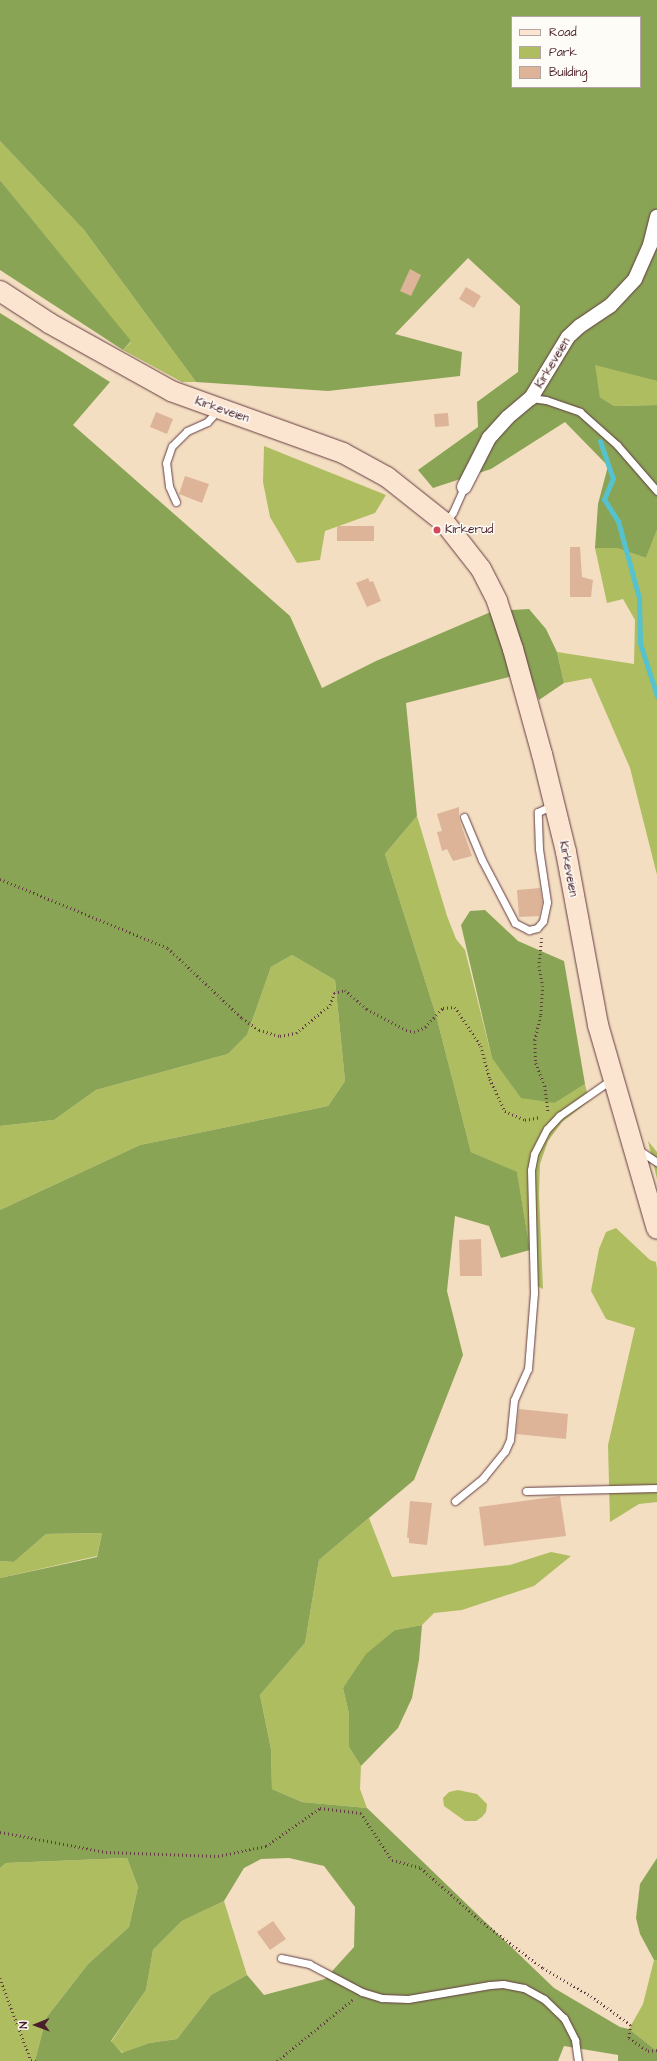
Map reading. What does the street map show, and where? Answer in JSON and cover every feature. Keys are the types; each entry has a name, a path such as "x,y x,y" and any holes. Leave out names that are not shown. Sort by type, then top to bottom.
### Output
{"main road":[{"name":"Kirkeveien","path":"0,291 49,323 171,391 218,410 350,457 406,490 445,523 481,569 497,601 513,648 556,805 598,1025 612,1079 657,1229"}],"street":[{"name":"Kirkeveien","path":"464,487 489,438 508,417 531,398 568,337 580,326 610,306 635,279 650,245 657,217"}],"lane":[{"name":"Kirkeveien","path":"531,398 573,409 586,416 617,445 657,491"},
{"path":"176,502 169,486 166,463 172,446 187,431 207,422 218,410"},
{"name":"Kirkeveien","path":"445,523 453,512 464,487"},
{"path":"464,817 482,860 514,923 529,930 537,928 543,921 547,902 539,849 538,812 556,805"},
{"path":"455,1501 483,1478 505,1451 510,1440 514,1400 528,1369 534,1293 531,1170 534,1154 548,1129 559,1116 612,1079"},
{"path":"632,1146 657,1162"},
{"path":"526,1491 657,1488"},
{"path":"281,1958 309,1964 362,1992 395,2000 490,1985 503,1984 524,1988 544,1999 564,2018 575,2040 578,2061"}],"path":[{"path":"0,879 168,948 242,1018 266,1032 280,1036 296,1033 330,1005 334,993 345,990 367,1009 406,1030 414,1032 425,1027 443,1008 455,1007 481,1046 490,1079 505,1111 525,1120 537,1119 548,1112"},
{"path":"543,921 539,966 543,986 541,1016 535,1040 536,1063 545,1086 548,1112"},
{"path":"548,1112 559,1116"},
{"path":"0,1832 106,1852 218,1856 266,1846 320,1808 361,1813 392,1860 421,1868 481,1921 543,1968 591,1996 631,2025 629,2038 648,2051 657,2050"},
{"path":"0,1978 31,2060 37,2061"},
{"path":"278,2061 362,1992"}],"green space":[{"path":"0,0 657,0 657,381 595,365 600,397 614,406 657,405 657,530 646,558 617,548 595,548 598,504 608,466 565,422 491,469 433,488 418,470 478,427 477,402 518,372 520,306 468,258 395,334 462,352 460,376 328,391 196,382 84,230 0,141"},
{"path":"0,141 84,230 196,382 182,382 123,350 131,342 0,180"},
{"path":"0,180 131,341 123,350 0,270"},
{"path":"0,313 110,382 73,425 290,616 322,688 376,661 493,611 529,609 546,629 557,652 564,683 539,700 529,672 406,703 417,816 385,854 436,1015 471,1152 517,1172 530,1250 501,1258 489,1226 455,1216 447,1291 463,1355 414,1480 319,1560 305,1643 260,1695 271,1749 272,1789 302,1802 367,1808 554,1988 620,2027 629,2029 657,2051 657,2061 618,2061 618,2055 564,2046 558,2061 35,2061 46,2018 88,1964 129,1927 138,1887 127,1858 6,1863 0,1868 0,1578 97,1557 102,1533 46,1534 14,1562 0,1561 0,1210 140,1145 328,1106 345,1081 335,980 292,955 271,967 247,1035 228,1054 96,1090 54,1120 0,1126","holes":["289,1858 324,1866 355,1907 354,1947 325,1979 264,1995 247,1975 211,1995 177,2039 149,2043 122,2053 111,2041 146,1990 153,1950 182,1921 224,1901 244,1868 261,1859"]},
{"path":"594,364 657,381 657,405 614,406 600,397"},
{"path":"264,446 386,495 375,513 325,531 320,560 297,563 270,517 263,482"},
{"path":"657,530 657,875 630,768 591,678 564,683 557,652 634,664 635,620 623,599 607,603 595,548 617,548 646,558"},
{"path":"417,816 447,916 456,939 465,950 492,1058 555,1103 585,1084 589,1101 562,1122 548,1141 540,1164 539,1194 543,1289 531,1283 530,1250 517,1173 471,1152 436,1015 385,854"},
{"path":"485,910 518,941 564,961 585,1084 555,1103 521,1098 492,1058 461,925 470,911"},
{"path":"292,955 335,980 345,1081 328,1106 140,1145 0,1210 0,1126 54,1120 96,1090 228,1054 247,1035 271,967"},
{"path":"648,1141 657,1152 657,1179"},
{"path":"616,1228 650,1260 656,1262 657,1502 639,1504 610,1522 608,1445 635,1328 606,1319 591,1291 599,1249 606,1232"},
{"path":"369,1518 392,1577 510,1565 551,1552 571,1556 534,1586 462,1610 434,1613 422,1625 395,1630 343,1688 349,1714 349,1747 361,1766 360,1789 367,1808 302,1802 272,1789 271,1749 260,1695 305,1643 319,1560"},
{"path":"102,1533 97,1556 0,1578 0,1561 14,1562 46,1534"},
{"path":"422,1625 419,1660 412,1698 398,1728 361,1766 349,1747 349,1714 343,1688 366,1654 395,1630"},
{"path":"458,1790 477,1794 487,1804 486,1812 482,1817 476,1821 465,1821 444,1806 443,1798 449,1792"},
{"path":"127,1858 138,1887 129,1927 88,1964 46,2018 35,2061 0,2061 0,1868 6,1863"},
{"path":"657,1858 657,1960 654,1960 640,1934 636,1918 640,1884"},
{"path":"224,1901 247,1975 211,1995 177,2039 149,2043 123,2053 111,2042 146,1990 153,1950 182,1921"},
{"path":"654,1960 657,1960 657,2051 629,2029 643,2004"}],"building":[{"path":"410,269 421,275 411,296 400,291"},
{"path":"466,287 481,296 474,308 459,299"},
{"path":"156,412 173,419 167,434 150,427"},
{"path":"448,413 449,426 435,427 434,414"},
{"path":"185,476 209,484 202,503 179,494"},
{"path":"337,526 374,526 374,541 337,541"},
{"path":"570,547 580,547 582,577 593,580 591,597 570,597"},
{"path":"368,578 370,582 373,581 381,601 367,607 356,583"},
{"path":"459,807 459,819 472,856 453,861 447,849 442,851 437,832 442,831 437,814"},
{"path":"540,888 542,902 539,916 519,917 517,890"},
{"path":"481,1239 482,1276 460,1276 459,1240"},
{"path":"519,1409 568,1414 566,1439 516,1434"},
{"path":"560,1496 566,1536 484,1546 479,1507"},
{"path":"410,1501 432,1503 427,1545 409,1543 409,1538 407,1538"},
{"path":"273,1921 286,1939 270,1950 257,1932"}],"waterway":[{"path":"600,441 613,478 604,499 618,521 639,598 640,643 657,696"}],"place":[{"name":"Kirkerud","path":"437,530"}]}
